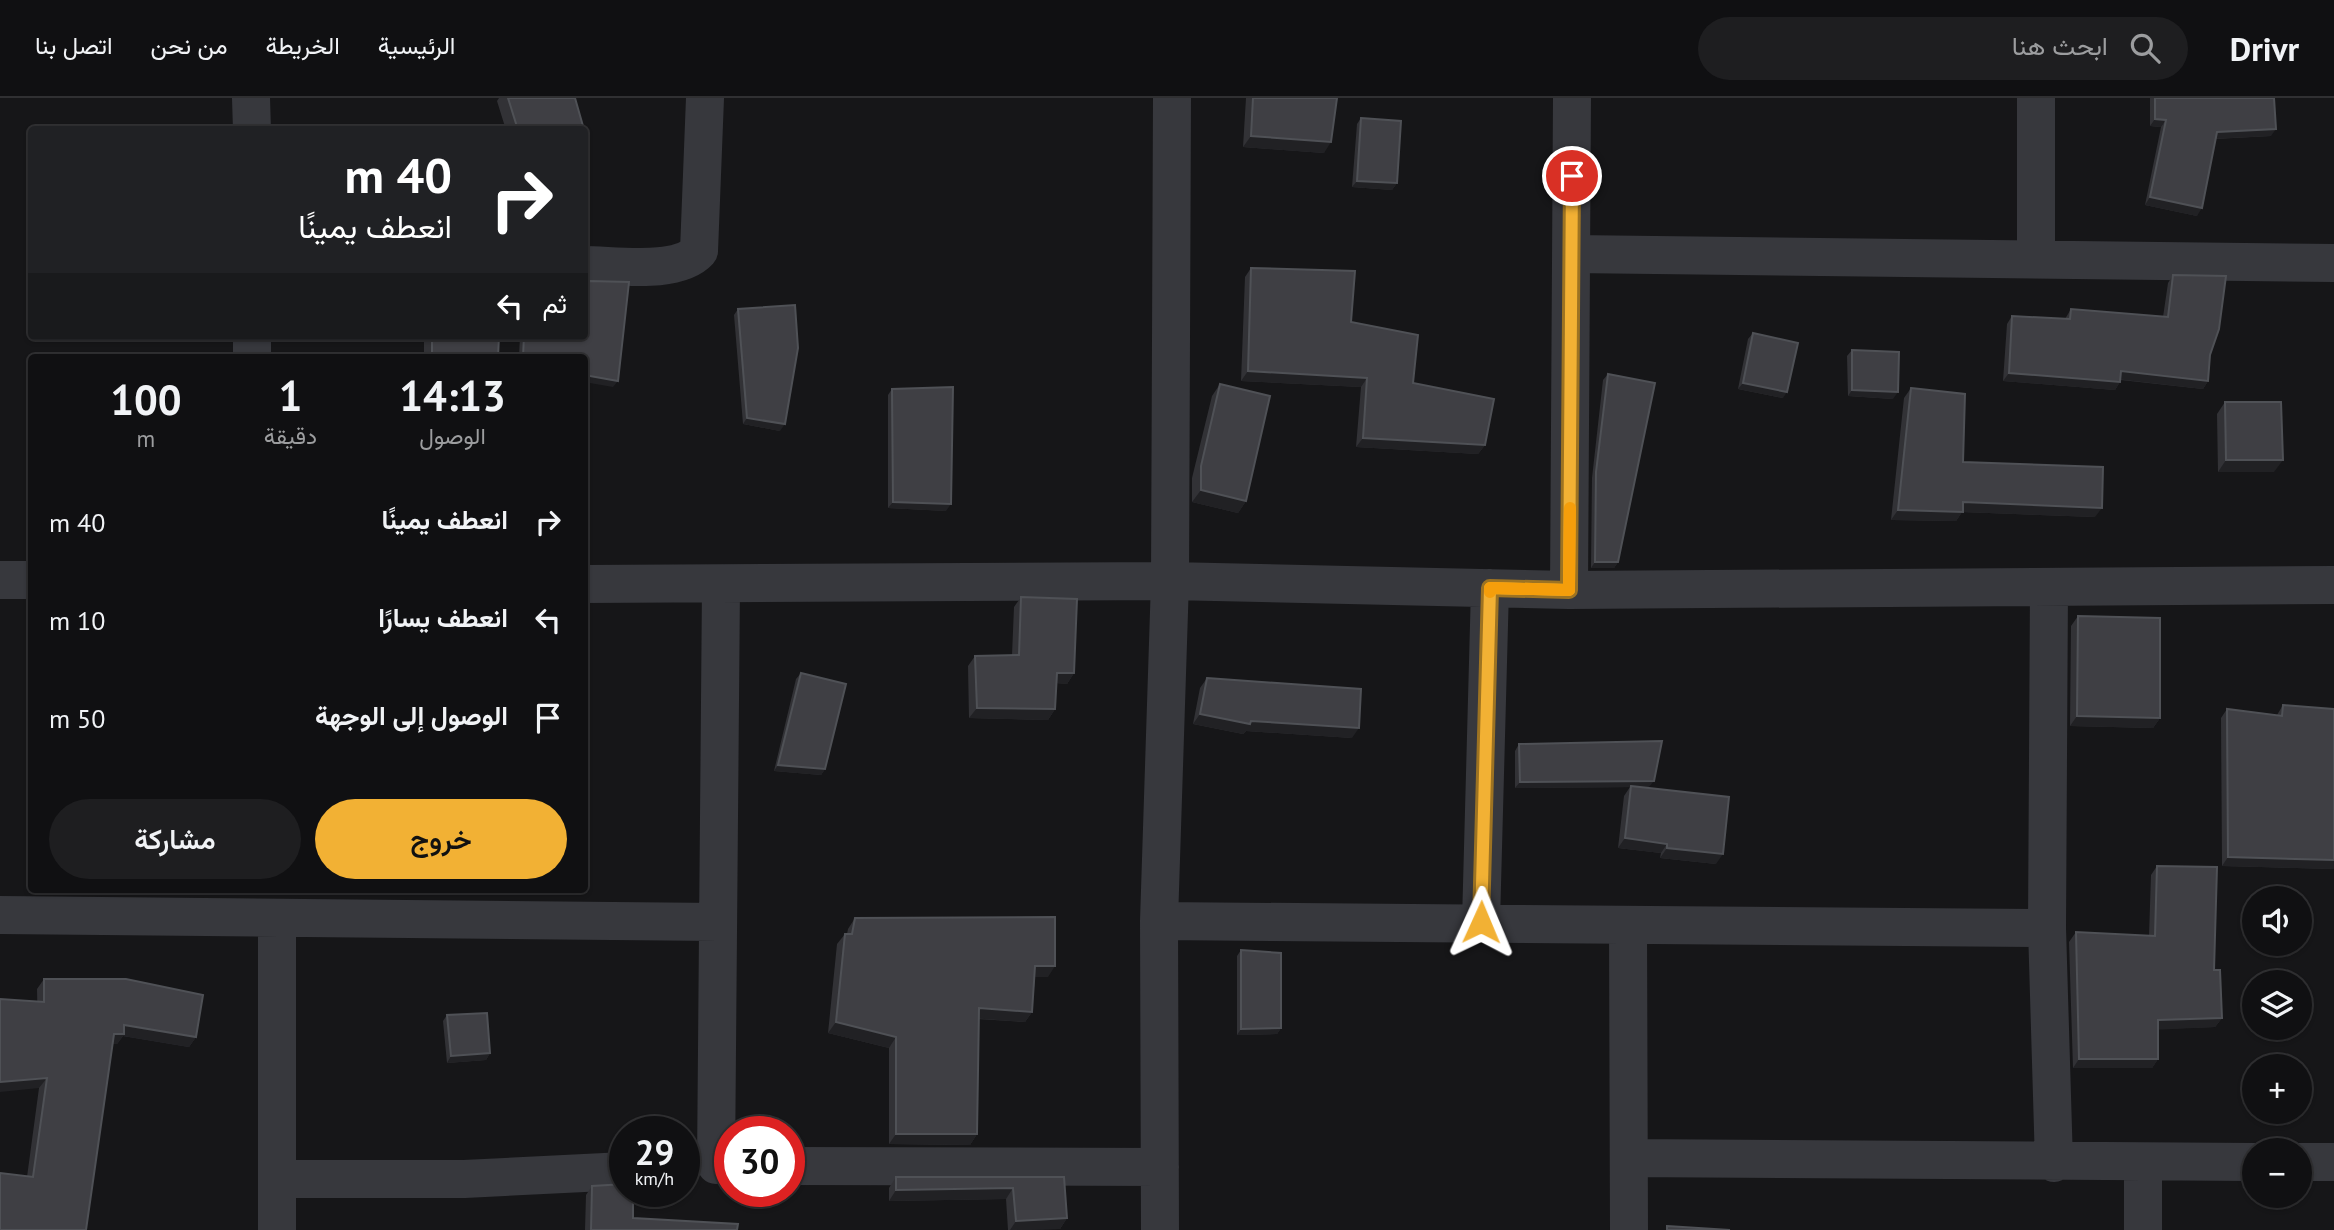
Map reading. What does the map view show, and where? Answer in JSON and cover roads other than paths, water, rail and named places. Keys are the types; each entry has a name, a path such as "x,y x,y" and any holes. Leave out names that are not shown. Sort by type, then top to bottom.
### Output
{"street":[{"path":"251,98 252,126"},
{"path":"588,265 676,265 690,260 699,251 705,98"},
{"path":"1160,1230 1159,920 1170,581 1172,98"},
{"path":"1569,590 1572,98"},
{"path":"2036,98 2036,258"},
{"path":"1572,254 2334,262"},
{"path":"0,580 28,580"},
{"path":"588,584 1170,581 1569,590 2334,585"},
{"path":"710,1166 718,922 721,585"},
{"path":"2049,587 2047,928 2054,1163"},
{"path":"1481,922 1490,588"},
{"path":"0,915 277,920 718,922"},
{"path":"277,920 277,1230"},
{"path":"1159,920 2047,928"},
{"path":"1628,926 1629,1230"},
{"path":"1629,1158 2054,1163 2242,1162"},
{"path":"2143,1162 2143,1230"},
{"path":"2312,1162 2334,1162"},
{"path":"805,1166 1160,1167"},
{"path":"277,1179 464,1179 609,1172"}]}
